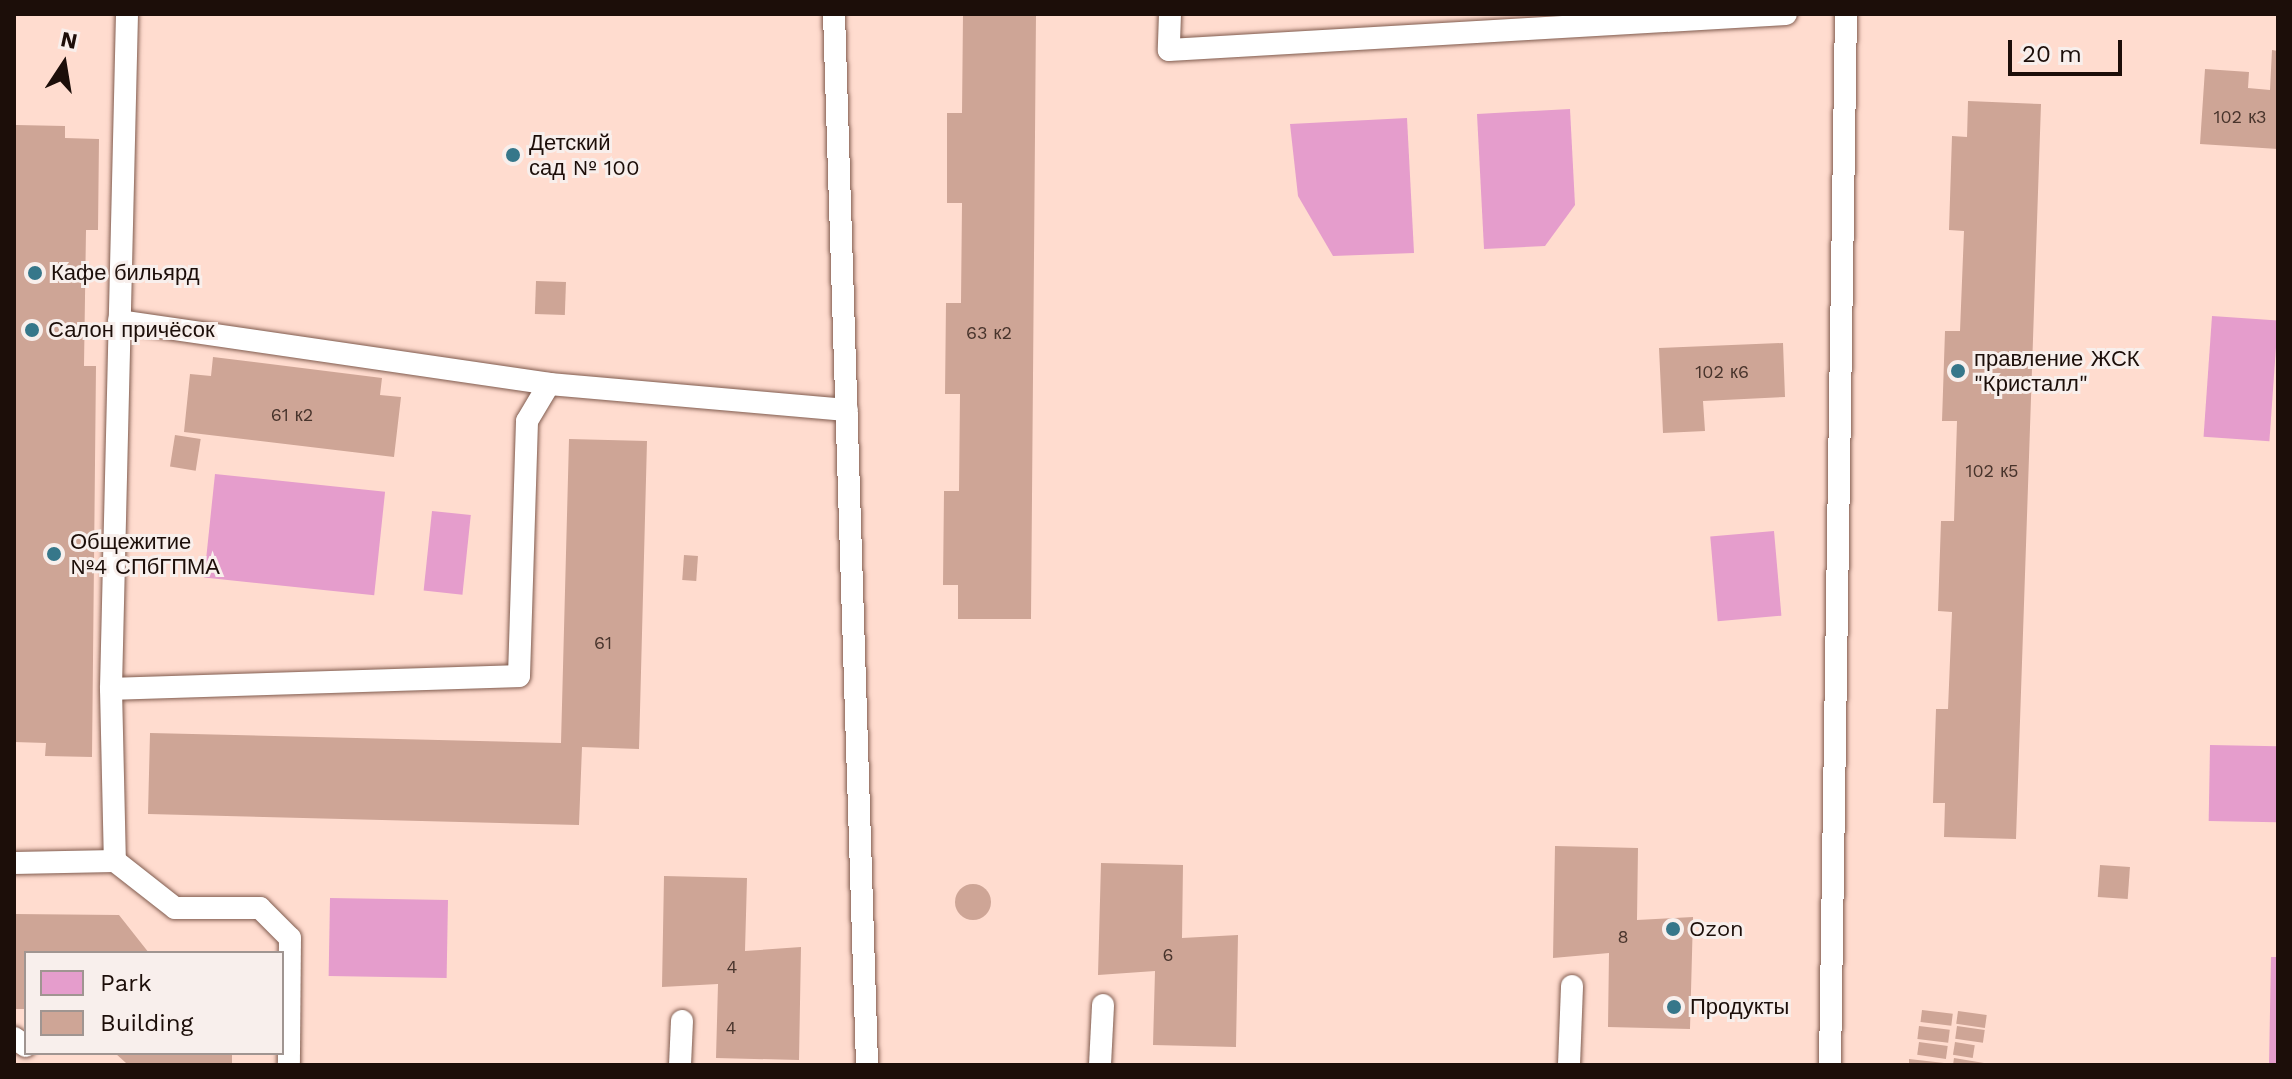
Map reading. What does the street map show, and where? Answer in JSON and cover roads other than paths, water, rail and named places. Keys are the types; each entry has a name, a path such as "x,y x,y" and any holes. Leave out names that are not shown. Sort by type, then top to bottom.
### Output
{"lane":[{"path":"115,861 111,689 127,14"},
{"path":"834,14 867,1065"},
{"path":"1170,14 1169,50 1786,14"},
{"path":"1830,1065 1846,14"},
{"path":"119,321 549,384 847,410"},
{"path":"111,689 519,676 527,421 549,384"},
{"path":"14,863 115,861 175,908 260,908 290,938 289,1065"},
{"path":"1569,1065 1572,986"},
{"path":"1100,1065 1103,1005"},
{"path":"680,1065 682,1021"}],"place":[{"name":"Детский сад № 100","path":"513,155"},
{"name":"Кафе бильярд","path":"35,273"},
{"name":"Салон причёсок","path":"32,330"},
{"name":"правление ЖСК \"Кристалл\"","path":"1958,371"},
{"name":"Общежитие №4 СПбГПМА","path":"54,554"},
{"name":"Ozon","path":"1673,929"},
{"name":"Продукты","path":"1674,1007"}]}
